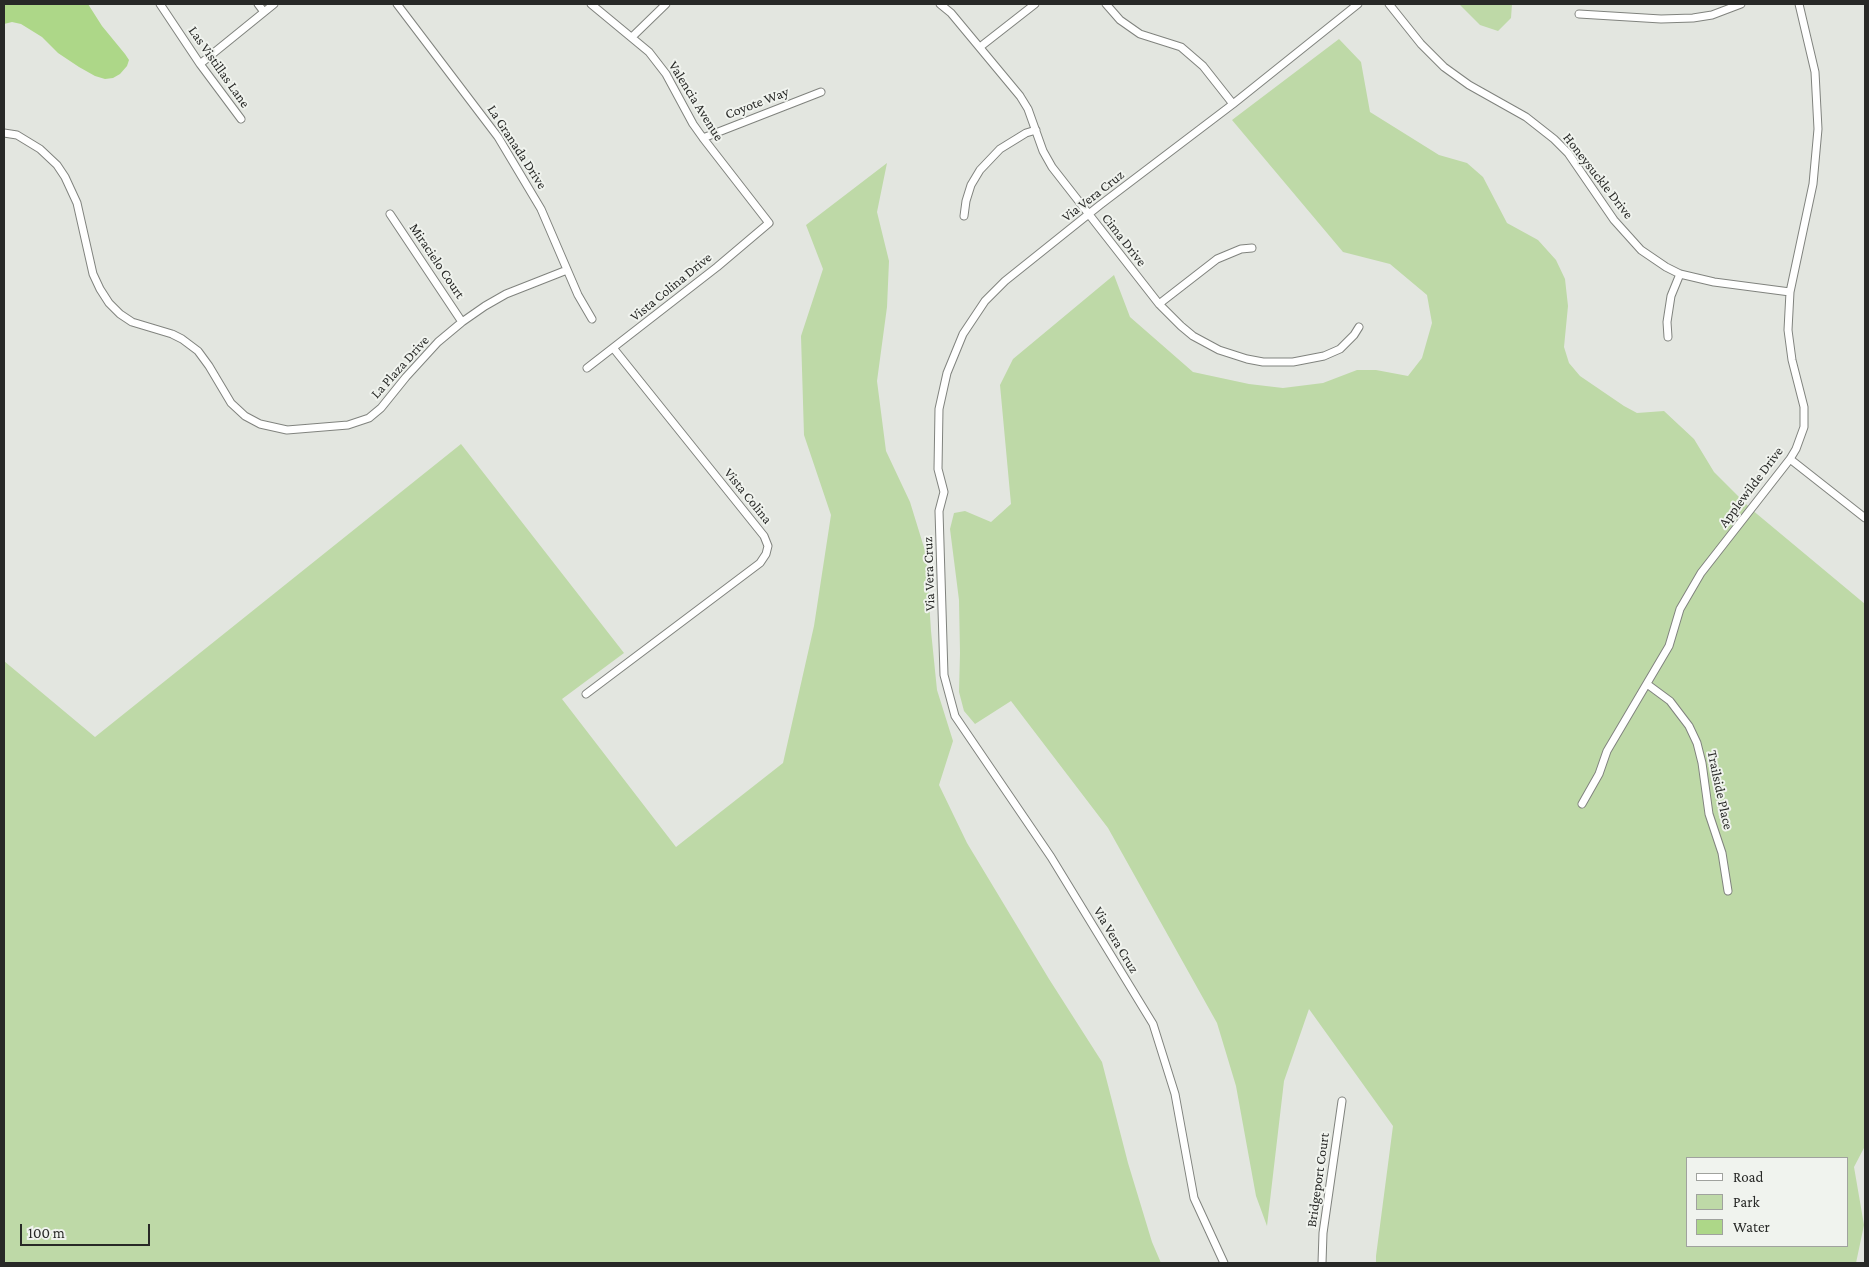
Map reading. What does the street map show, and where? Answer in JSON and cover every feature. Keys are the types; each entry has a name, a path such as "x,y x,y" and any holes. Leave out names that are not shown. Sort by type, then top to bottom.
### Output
{"street":[{"name":"Las Vistillas Lane","path":"160,4 200,64 241,119"},
{"path":"258,4 264,12"},
{"path":"200,64 274,4"},
{"name":"La Granada Drive","path":"397,4 471,98 498,137 541,209 578,294 592,319"},
{"name":"Valencia Avenue","path":"591,4 649,52 666,74 693,124 769,223"},
{"path":"632,37 666,4"},
{"name":"Cima Drive","path":"940,4 951,13 1020,96 1028,110 1043,151 1052,167 1159,304 1181,326 1219,350 1263,362 1293,362 1324,356 1340,349 1354,336 1359,327"},
{"path":"980,47 1035,4"},
{"path":"1106,4 1120,20 1140,34 1181,47 1203,66 1234,104"},
{"name":"Via Vera Cruz","path":"1224,1263 1194,1198 1175,1094 1153,1024 1051,857 955,716 944,675 940,511 944,492 938,469 939,409 947,373 963,334 984,300 1005,281 1234,104 1358,4"},
{"name":"Honeysuckle Drive","path":"1388,4 1421,44 1444,67 1469,86 1526,117 1554,139 1568,153 1614,220 1641,250 1680,274 1714,282 1790,292"},
{"path":"1579,14 1661,19 1693,18 1741,4"},
{"name":"Applewilde Drive","path":"1582,804 1599,774 1608,751 1669,646 1680,609 1701,574 1790,459 1804,427 1804,407 1792,360 1788,330 1790,292 1814,184 1818,129 1815,72 1799,4"},
{"name":"Coyote Way","path":"703,138 821,92"},
{"path":"964,216 971,185 980,170 1000,149 1026,133 1036,130"},
{"name":"La Plaza Drive","path":"4,133 17,136 40,149 56,164 65,177 77,203 94,274 100,289 110,303 120,314 132,322 172,334 198,351 231,404 245,416 260,424 287,430 348,426 369,418 381,408 438,342 462,322 506,294 567,270"},
{"name":"Miracielo Court","path":"390,214 462,322"},
{"name":"Vista Colina Drive","path":"587,368 614,349 717,267 769,223"},
{"path":"1159,304 1217,259 1241,249 1252,248"},
{"path":"1668,337 1667,322 1671,296 1680,274"},
{"name":"Vista Colina","path":"586,694 760,563 766,554 768,546 764,536 614,349"},
{"path":"1790,459 1864,515"},
{"name":"Trailside Place","path":"1647,684 1670,701 1689,726 1697,743 1702,763 1709,814 1722,853 1728,891"},
{"name":"Bridgeport Court","path":"1322,1263 1323,1233 1342,1101"}],"green space":[{"path":"1459,4 1512,4 1511,18 1498,31 1480,25"},
{"path":"1339,39 1361,62 1370,112 1439,155 1467,163 1483,177 1507,223 1538,240 1556,260 1565,279 1568,306 1564,347 1569,363 1580,376 1637,413 1664,411 1694,439 1714,472 1751,509 1865,604 1865,1146 1854,1167 1864,1225 1856,1263 1376,1263 1393,1126 1309,1009 1284,1081 1267,1226 1256,1196 1236,1086 1217,1023 1108,828 1011,701 975,724 964,711 959,692 959,600 950,529 954,513 965,511 991,522 1011,504 1000,385 1013,359 1114,275 1130,317 1193,372 1249,384 1283,388 1323,383 1357,370 1376,370 1408,376 1422,358 1432,323 1427,295 1390,264 1343,252 1232,120"},
{"path":"887,163 877,212 889,261 887,307 877,381 886,451 910,502 926,554 937,690 953,741 939,785 967,843 1049,979 1102,1062 1128,1163 1152,1242 1161,1263 4,1263 4,661 95,737 461,444 624,653 562,699 676,847 783,763 814,626 831,515 804,435 801,336 823,269 806,225"}],"water":[{"path":"4,4 88,4 102,26 129,60 127,66 120,74 113,78 105,79 95,76 58,53 42,37 21,24 12,22 4,24"}]}
